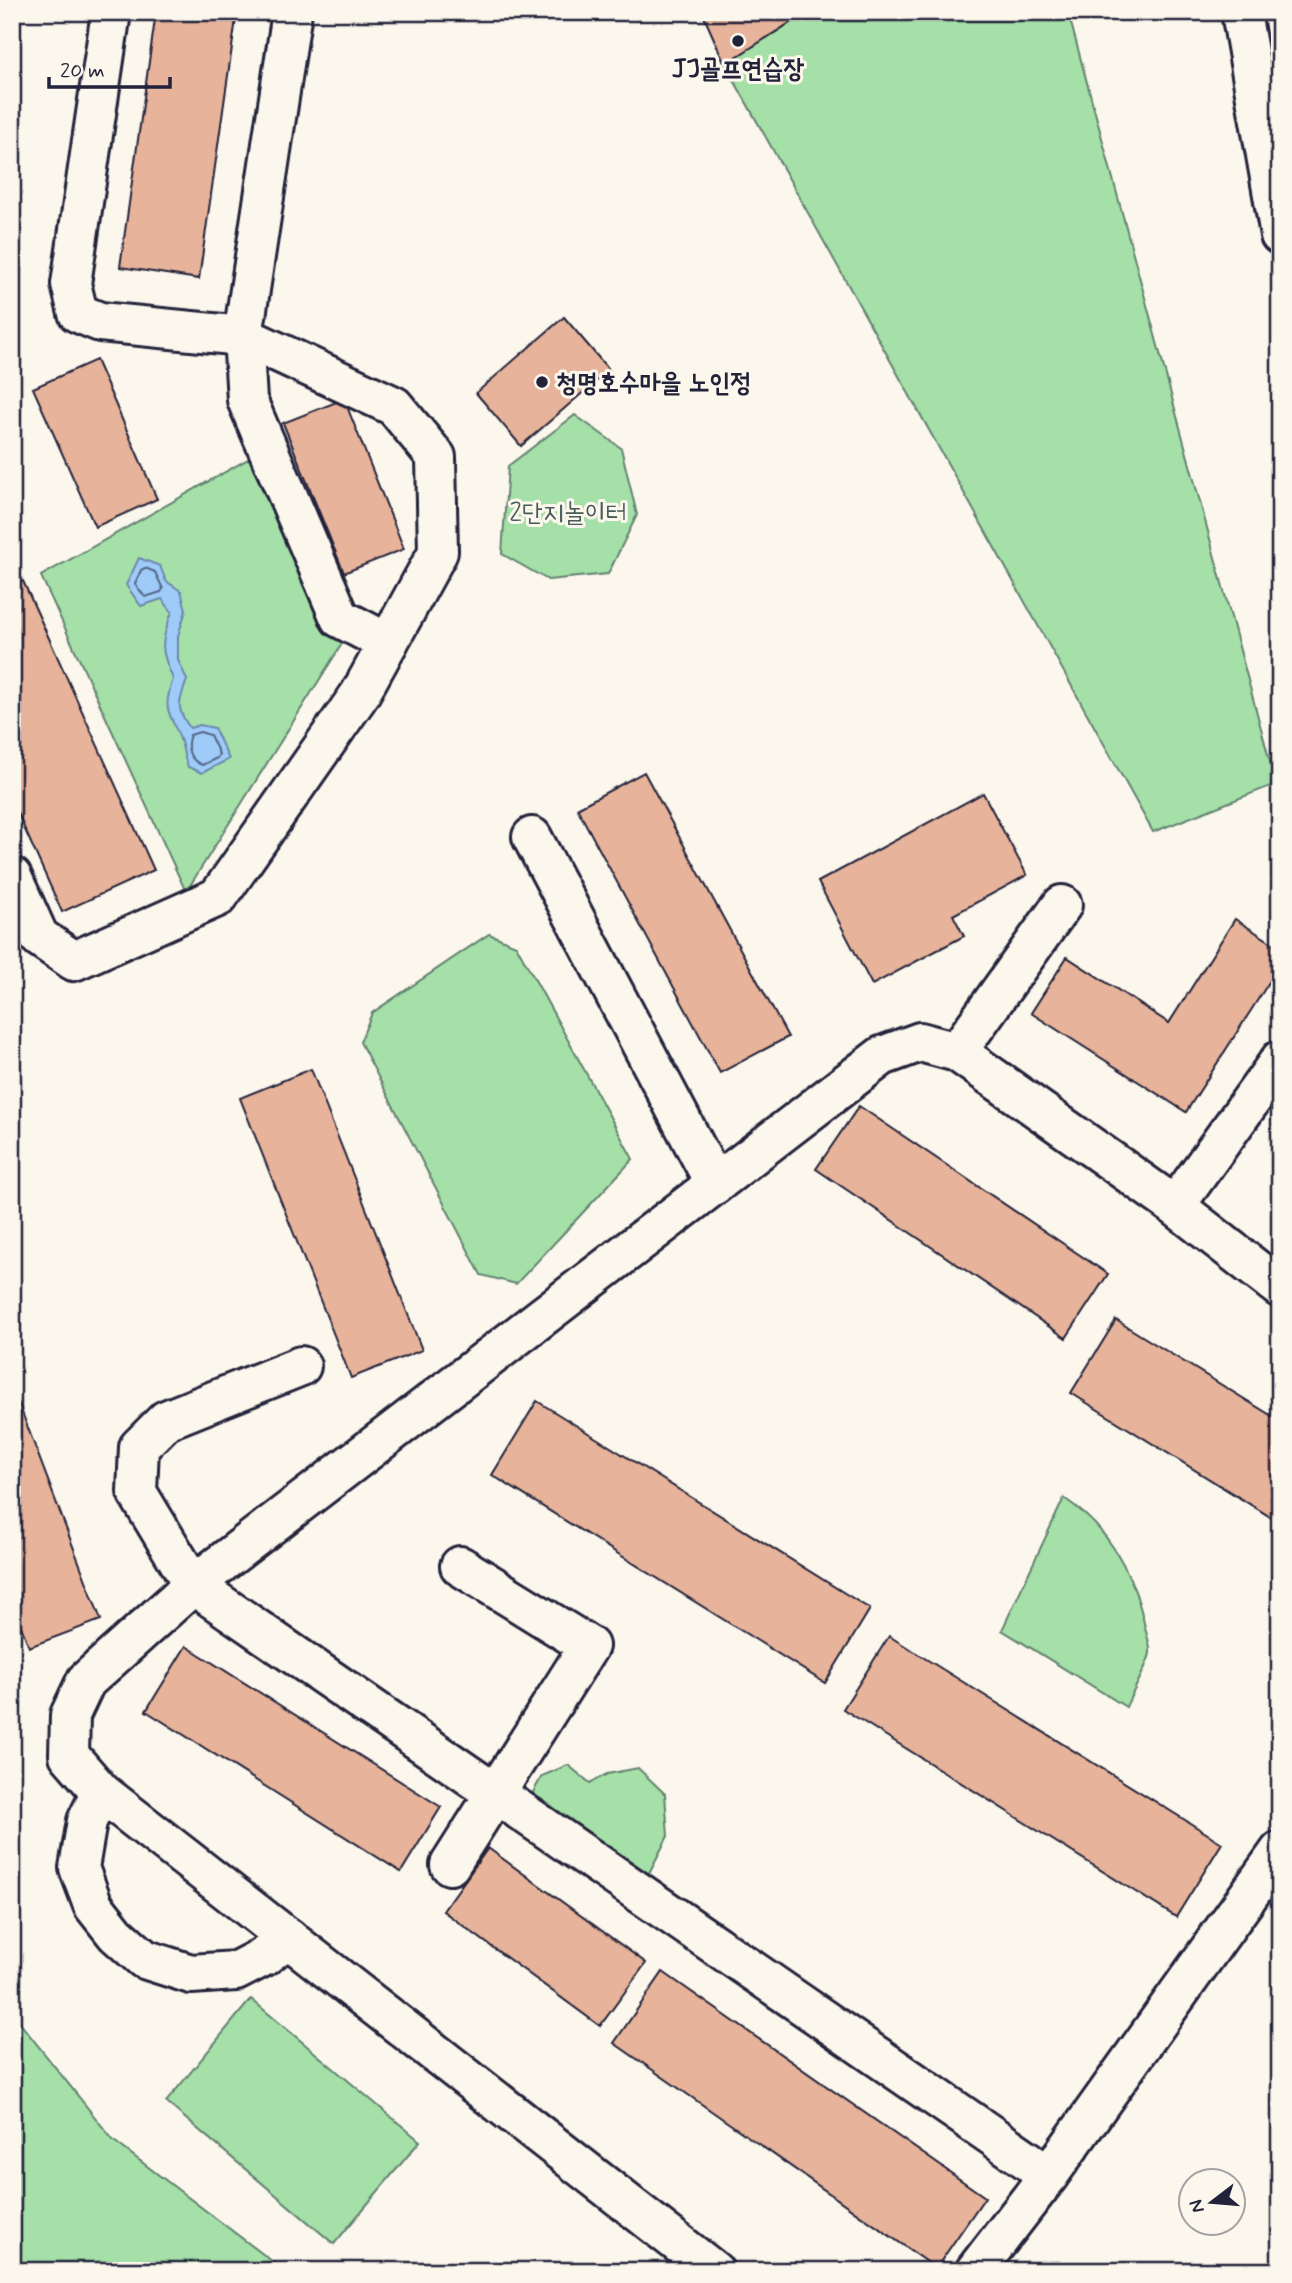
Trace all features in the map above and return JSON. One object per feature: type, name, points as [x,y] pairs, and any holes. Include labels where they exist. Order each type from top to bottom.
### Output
[{"type":"lane","points":[[12,877],[39,937],[74,961],[218,897],[360,694],[438,552],[436,457],[394,406],[243,336],[100,322],[78,313],[71,284],[111,12]]},
{"type":"lane","points":[[292,12],[243,336],[247,400],[340,618],[388,643]]},
{"type":"lane","points":[[1241,12],[1280,235]]},
{"type":"lane","points":[[532,836],[715,1184]]},
{"type":"lane","points":[[957,1052],[1062,905]]},
{"type":"lane","points":[[714,2271],[101,1792],[69,1755],[70,1716],[86,1681],[193,1585],[882,1056],[920,1042],[957,1052],[1175,1206],[1280,1288]]},
{"type":"lane","points":[[1175,1206],[1280,1060]]},
{"type":"lane","points":[[301,1366],[166,1420],[139,1447],[137,1492],[193,1585],[1049,2175]]},
{"type":"lane","points":[[450,1864],[589,1646],[460,1566]]},
{"type":"lane","points":[[101,1792],[87,1821],[79,1868],[93,1905],[116,1934],[144,1958],[191,1974],[236,1971],[263,1957],[288,1938]]},
{"type":"lane","points":[[975,2271],[1049,2175],[1280,1851]]},
{"type":"green space","name":"JJ골프연습장","points":[[811,12],[1068,12],[1276,784],[1153,832],[725,64]]},
{"type":"green space","name":"2단지놀이터","points":[[575,415],[621,448],[637,515],[608,574],[548,580],[502,554],[508,466]]},
{"type":"green space","points":[[250,458],[322,623],[345,639],[186,892],[41,576]]},
{"type":"green space","points":[[489,934],[516,945],[633,1159],[516,1284],[481,1275],[360,1042],[372,1013]]},
{"type":"green space","points":[[1064,1498],[1094,1523],[1107,1538],[1126,1571],[1140,1607],[1150,1653],[1126,1707],[1002,1630]]},
{"type":"green space","points":[[568,1765],[590,1783],[607,1774],[638,1768],[665,1794],[668,1836],[648,1875],[531,1796],[542,1776]]},
{"type":"green space","points":[[251,1999],[420,2141],[334,2244],[166,2102]]},
{"type":"green space","points":[[12,2013],[114,2141],[285,2271],[12,2271]]},
{"type":"water","points":[[139,558],[160,566],[166,581],[181,591],[186,610],[178,636],[178,660],[187,680],[180,700],[180,710],[190,728],[200,725],[214,728],[229,759],[202,773],[188,767],[168,710],[173,679],[163,646],[172,612],[162,599],[141,606],[126,585]]},
{"type":"building","points":[[156,12],[237,12],[199,279],[120,267]]},
{"type":"building","name":"JJ골프연습장","points":[[702,12],[811,12],[725,64]]},
{"type":"building","name":"청명호수마을 노인정","points":[[564,317],[609,370],[521,446],[476,393]]},
{"type":"building","points":[[96,360],[157,499],[95,527],[33,388]]},
{"type":"building","points":[[344,399],[404,549],[344,573],[283,423]]},
{"type":"building","points":[[23,581],[154,870],[62,912],[12,801],[12,586]]},
{"type":"building","points":[[644,772],[788,1037],[720,1073],[577,808]]},
{"type":"building","points":[[983,793],[1027,875],[953,915],[964,936],[872,985],[818,882]]},
{"type":"building","points":[[1235,919],[1280,948],[1280,965],[1186,1112],[1031,1013],[1067,957],[1169,1023]]},
{"type":"building","points":[[311,1069],[422,1350],[351,1378],[240,1098]]},
{"type":"building","points":[[859,1106],[1108,1274],[1066,1338],[816,1169]]},
{"type":"building","points":[[1116,1320],[1280,1421],[1280,1523],[1071,1393]]},
{"type":"building","points":[[12,1386],[101,1620],[29,1647],[12,1602]]},
{"type":"building","points":[[537,1401],[870,1609],[825,1683],[492,1475]]},
{"type":"building","points":[[889,1636],[1222,1843],[1176,1917],[843,1709]]},
{"type":"building","points":[[186,1646],[441,1807],[401,1872],[146,1711]]},
{"type":"building","points":[[488,1848],[646,1963],[600,2026],[443,1911]]},
{"type":"building","points":[[663,1972],[985,2197],[936,2268],[614,2043]]},
{"type":"place","name":"JJ골프연습장","points":[[738,41]]},
{"type":"place","name":"청명호수마을 노인정","points":[[542,382]]}]
